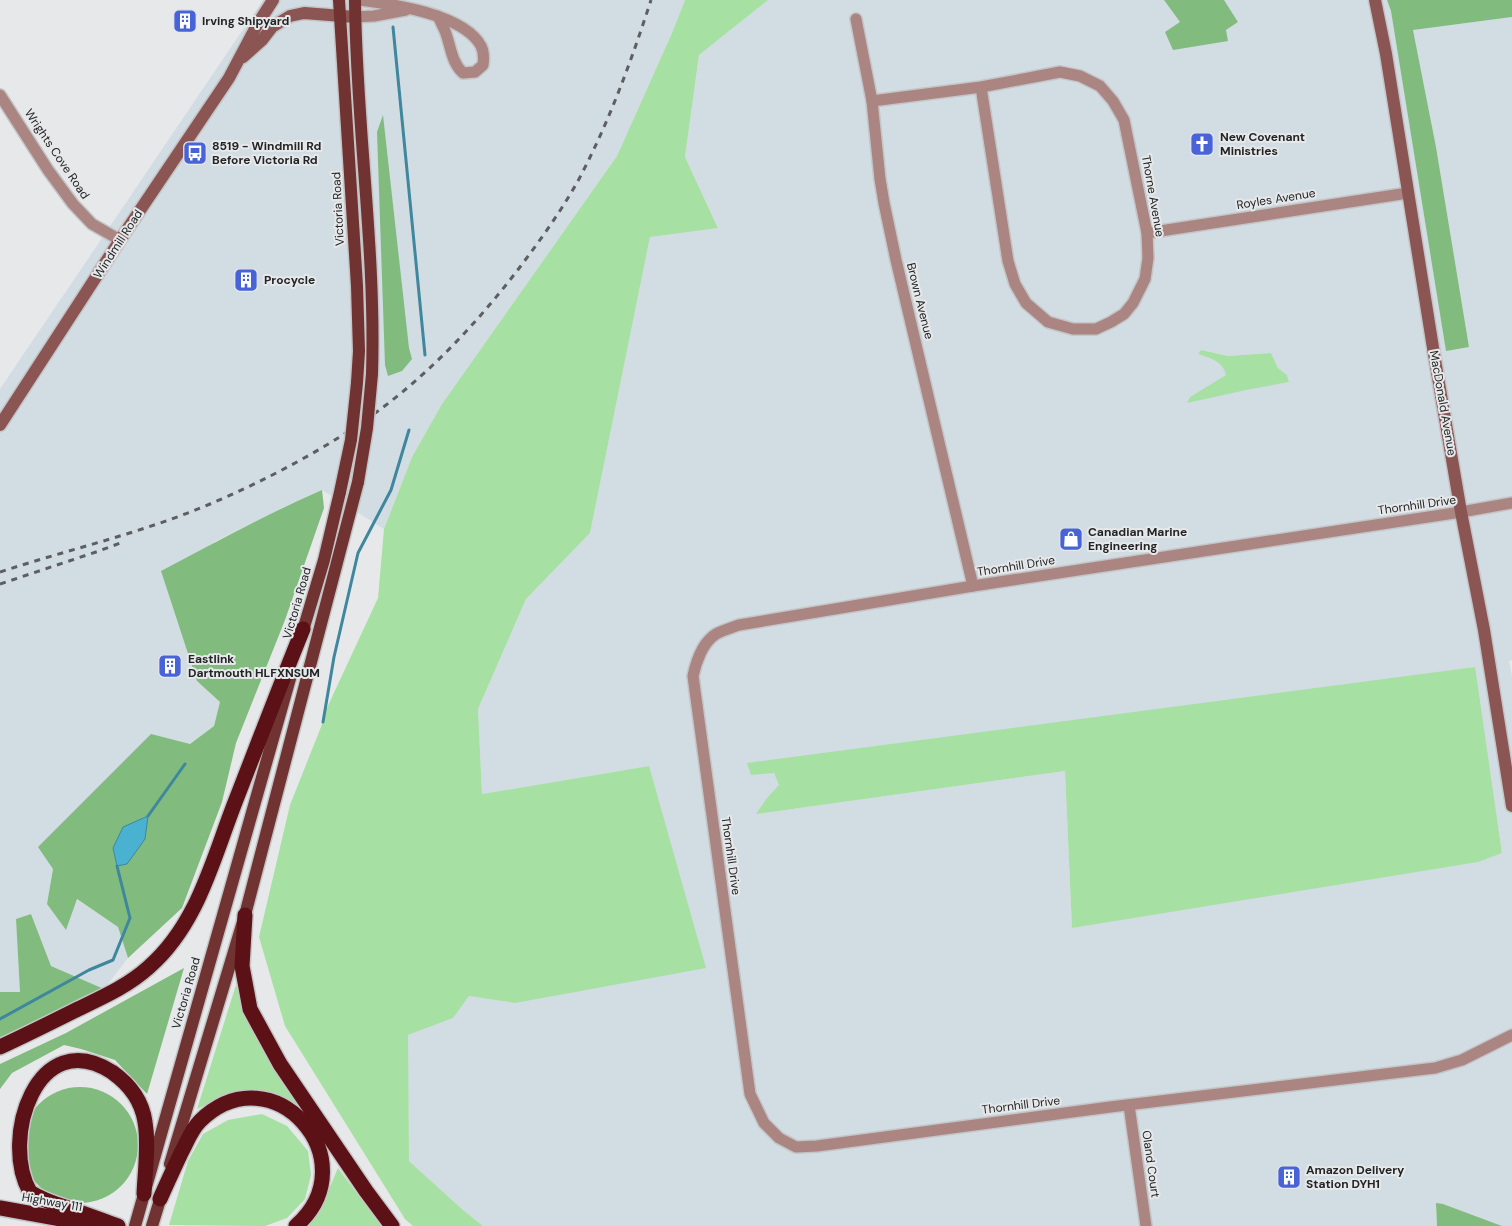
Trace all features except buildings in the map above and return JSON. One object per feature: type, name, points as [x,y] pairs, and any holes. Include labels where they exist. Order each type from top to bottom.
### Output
[{"type":"highway","points":[[0,1047],[110,994],[132,981],[150,967],[168,948],[184,926],[200,898],[303,629]]},
{"type":"highway","points":[[245,915],[242,966],[250,1009],[280,1064],[392,1226]]},
{"type":"highway","points":[[15,1094],[31,1077],[40,1071],[65,1061],[92,1064],[105,1068],[116,1075],[135,1094],[145,1121],[144,1194]]},
{"type":"highway","points":[[160,1198],[192,1131],[200,1121],[213,1110],[239,1098],[262,1098],[286,1107],[296,1114],[312,1133],[322,1160],[323,1174],[317,1200],[310,1212],[296,1226]]},
{"type":"highway","points":[[7,1162],[20,1182],[30,1192],[43,1199],[118,1226]]},
{"type":"highway","name":"Highway 111","points":[[0,1208],[98,1226]]},
{"type":"main road","name":"Victoria Road","points":[[135,1226],[324,560],[351,440],[357,383],[357,286],[339,0]]},
{"type":"main road","points":[[152,1226],[245,915],[358,482],[367,428],[373,348],[355,0]]},
{"type":"street","name":"Windmill Road","points":[[0,424],[229,78],[257,25],[274,0]]},
{"type":"street","points":[[360,0],[410,9],[438,16],[455,23],[468,32],[480,45],[484,55],[483,65],[474,72],[463,73],[457,68],[446,32],[438,16]]},
{"type":"street","name":"MacDonald Avenue","points":[[1375,0],[1386,54],[1461,512],[1484,630],[1512,806]]},
{"type":"street","points":[[355,17],[374,16],[410,9]]},
{"type":"street","name":"Windmill Road","points":[[236,64],[262,40],[272,27],[290,16],[304,12],[355,17]]},
{"type":"street","name":"Brown Avenue","points":[[856,19],[872,101],[880,179],[890,232],[973,586]]},
{"type":"street","name":"Thorne Avenue","points":[[872,101],[981,86],[1060,72],[1080,76],[1100,86],[1124,120],[1147,233],[1148,258],[1145,279],[1133,303],[1124,314],[1111,322],[1096,329],[1073,329],[1048,322],[1026,304],[1015,284],[1008,261],[981,86]]},
{"type":"street","name":"Wrights Cove Road","points":[[0,95],[48,170],[73,204],[92,224],[120,240]]},
{"type":"street","name":"Royles Avenue","points":[[1147,233],[1408,193]]},
{"type":"street","name":"Thornhill Drive","points":[[1512,503],[973,586],[739,625],[715,635],[696,661],[693,676],[750,1094],[764,1123],[779,1138],[796,1147],[817,1146],[1129,1105],[1435,1068],[1462,1060],[1512,1035]]},
{"type":"street","name":"Oland Court","points":[[1129,1105],[1146,1226]]},
{"type":"shaded area","points":[[263,0],[685,0],[617,156],[442,404],[412,457],[384,529],[322,490],[214,542],[197,681],[220,702],[214,726],[190,744],[53,869],[47,904],[66,930],[76,899],[118,927],[128,958],[104,989],[51,966],[31,914],[16,919],[20,992],[0,992],[0,389]]},
{"type":"shaded area","points":[[768,0],[1164,0],[1180,22],[1226,30],[1238,22],[1224,0],[1387,0],[1391,10],[1446,350],[1469,347],[1436,147],[1413,30],[1512,17],[1512,660],[1509,661],[1512,676],[1512,1226],[1502,1226],[1443,1204],[1436,1204],[1437,1226],[483,1226],[409,1161],[407,1035],[453,1018],[469,996],[515,1003],[649,766],[482,794],[478,709],[526,599],[590,533],[650,237],[718,227],[685,157],[699,55]],"holes":[[[1201,350],[1228,356],[1271,353],[1278,368],[1287,375],[1289,382],[1190,397],[1227,375],[1225,369],[1216,360],[1198,354]],[[1474,667],[1502,853],[1072,928],[1065,771],[757,814],[767,798],[780,786],[774,773]]]},
{"type":"green space","points":[[685,0],[768,0],[699,55],[685,157],[718,228],[650,237],[590,533],[526,599],[478,709],[482,794],[649,766],[706,968],[515,1003],[469,996],[453,1018],[408,1035],[409,1161],[483,1226],[413,1226],[405,1219],[285,1026],[259,937],[290,805],[326,710],[378,598],[384,529],[412,457],[442,404],[617,156]]},
{"type":"green space","points":[[1164,0],[1224,0],[1238,22],[1226,30],[1228,41],[1173,50],[1165,32],[1180,22]]},
{"type":"green space","points":[[1387,0],[1512,0],[1512,17],[1413,30],[1436,147],[1469,347],[1446,351],[1391,11]]},
{"type":"green space","points":[[383,115],[409,348],[412,359],[402,371],[388,376],[385,365],[377,132]]},
{"type":"green space","points":[[1201,350],[1228,356],[1271,353],[1278,368],[1287,375],[1289,382],[1187,403],[1190,397],[1226,375],[1219,363],[1198,354]]},
{"type":"green space","points":[[322,490],[324,508],[285,620],[236,743],[222,802],[182,908],[128,958],[118,927],[77,899],[66,930],[47,904],[53,869],[38,847],[151,734],[190,744],[214,726],[220,702],[197,681],[161,571],[261,519]]},
{"type":"green space","points":[[1475,667],[1502,853],[1478,862],[1072,928],[1065,771],[756,814],[779,785],[774,773],[751,775],[747,763]]},
{"type":"green space","points":[[31,914],[51,966],[104,989],[0,1039],[0,992],[20,992],[16,919]]},
{"type":"green space","points":[[184,968],[147,1094],[115,1060],[64,1045],[12,1073],[0,1089],[0,1064],[66,1033]]},
{"type":"green space","points":[[236,985],[265,1048],[301,1107],[267,1091],[230,1094],[197,1109]]},
{"type":"green space","points":[[80,1087],[102,1092],[121,1104],[133,1123],[138,1145],[133,1167],[121,1186],[102,1198],[80,1203],[58,1198],[39,1186],[27,1167],[22,1145],[27,1123],[39,1104],[58,1092]]},
{"type":"green space","points":[[262,1114],[287,1126],[308,1151],[311,1175],[305,1199],[287,1218],[265,1226],[169,1225],[188,1161],[203,1134],[228,1120]]},
{"type":"green space","points":[[338,1168],[381,1226],[305,1226],[318,1215]]},
{"type":"green space","points":[[1436,1203],[1443,1204],[1502,1226],[1437,1226]]},
{"type":"water","points":[[148,816],[145,839],[127,864],[117,866],[113,848],[123,827]]},
{"type":"waterway","points":[[393,27],[425,355]]},
{"type":"waterway","points":[[323,722],[334,657],[358,553],[391,490],[409,430]]},
{"type":"waterway","points":[[148,816],[185,764]]},
{"type":"waterway","points":[[0,1019],[89,970],[113,960],[130,918],[117,866]]},
{"type":"railway","points":[[0,572],[158,524],[210,504],[301,460],[366,419],[405,390],[441,358],[490,305],[566,202],[610,114],[651,0]]},
{"type":"railway","points":[[0,584],[123,542]]},
{"type":"place","name":"Irving Shipyard","points":[[185,21]]},
{"type":"place","name":"New Covenant Ministries","points":[[1202,144]]},
{"type":"place","name":"8519 - Windmill Rd Before Victoria Rd","points":[[195,153]]},
{"type":"place","name":"Procycle","points":[[246,280]]},
{"type":"place","name":"Canadian Marine Engineering","points":[[1071,539]]},
{"type":"place","name":"Eastlink Dartmouth HLFXNSUM","points":[[170,666]]},
{"type":"place","name":"Amazon Delivery Station DYH1","points":[[1289,1177]]}]
